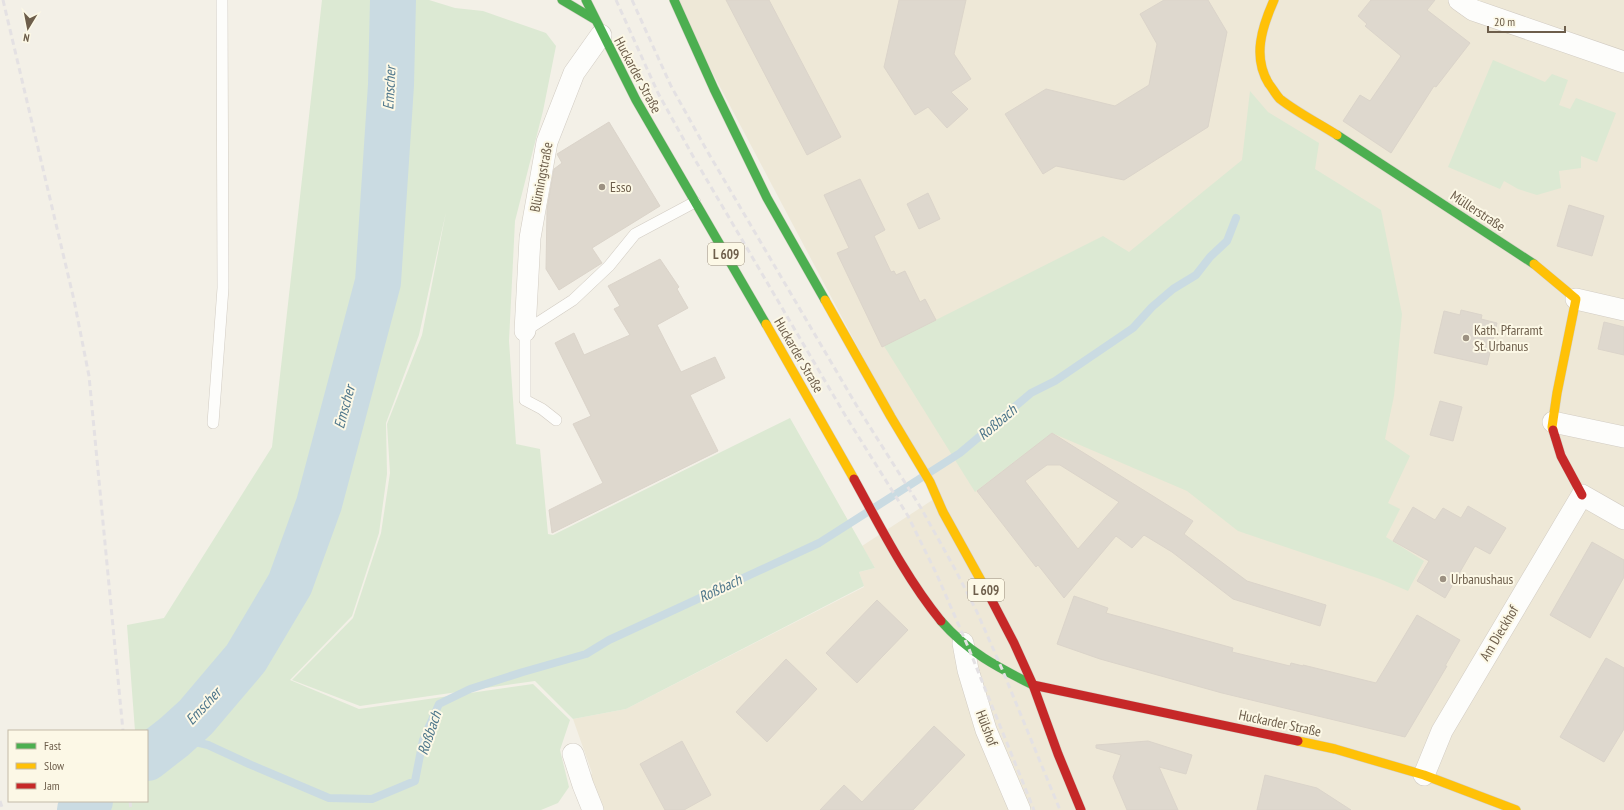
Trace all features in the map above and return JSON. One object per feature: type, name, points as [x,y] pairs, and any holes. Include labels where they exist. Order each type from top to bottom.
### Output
[{"type":"main road","points":[[562,0],[597,27]]},
{"type":"main road","name":"Huckarder Straße","points":[[586,0],[597,27],[652,131],[737,274],[883,532],[925,601],[949,630],[969,649],[1002,669],[1033,685],[1335,749],[1424,775],[1516,810]]},
{"type":"main road","name":"L 609","points":[[674,0],[714,89],[767,198],[836,322],[930,482],[943,512],[974,566],[1014,643],[1033,685],[1058,754],[1082,810]]},
{"type":"main road","name":"Müllerstraße","points":[[1274,0],[1267,14],[1263,32],[1260,48],[1260,64],[1268,83],[1279,98],[1541,268],[1576,299]]},
{"type":"main road","points":[[1576,299],[1557,393],[1552,427],[1561,456],[1582,495]]},
{"type":"street","points":[[1459,0],[1473,10],[1624,62]]},
{"type":"street","name":"Blümingstraße","points":[[525,331],[530,238],[547,142],[574,73],[597,27]]},
{"type":"street","points":[[1576,299],[1624,310]]},
{"type":"street","points":[[1553,422],[1624,437]]},
{"type":"street","points":[[1582,495],[1624,519]]},
{"type":"street","name":"Am Dieckhof","points":[[1424,775],[1442,731],[1582,495]]},
{"type":"street","name":"Hülshof","points":[[963,643],[968,670],[984,724],[1020,810]]},
{"type":"street","points":[[573,754],[589,809]]},
{"type":"lane","points":[[213,423],[223,288],[222,0]]},
{"type":"lane","points":[[556,420],[542,409],[525,400],[525,331],[573,300],[609,266],[635,234],[695,202]]},
{"type":"shaded area","points":[[674,0],[1624,0],[1624,810],[593,810],[583,785],[592,773],[573,719],[626,709],[864,587],[859,572],[875,568],[862,546],[937,497]]},
{"type":"green space","points":[[322,0],[429,0],[455,8],[483,11],[546,33],[556,46],[543,111],[515,221],[509,341],[516,444],[540,449],[548,534],[553,535],[790,418],[875,568],[859,572],[864,586],[626,709],[573,719],[535,681],[360,706],[292,680],[353,618],[381,533],[390,473],[387,424],[422,335],[446,212],[419,335],[386,423],[387,474],[379,533],[352,616],[290,680],[359,709],[533,684],[570,720],[560,750],[569,787],[558,803],[541,810],[103,810],[113,802],[148,802],[148,730],[135,730],[127,625],[164,618],[272,447]]},
{"type":"green space","points":[[1493,60],[1545,82],[1552,74],[1568,80],[1559,105],[1570,109],[1576,98],[1616,113],[1597,162],[1581,156],[1581,168],[1559,171],[1561,188],[1537,195],[1518,189],[1504,181],[1500,189],[1448,167]]},
{"type":"green space","points":[[1250,91],[1268,112],[1319,143],[1315,169],[1381,210],[1402,314],[1394,396],[1385,439],[1410,456],[1388,503],[1400,509],[1386,537],[1424,561],[1408,591],[1380,579],[1238,531],[1187,491],[1052,433],[975,492],[884,346],[1103,236],[1129,252],[1242,160]]},
{"type":"building","points":[[726,0],[769,0],[841,137],[807,155]]},
{"type":"building","points":[[899,0],[966,0],[954,54],[971,79],[951,92],[968,109],[947,128],[928,107],[915,115],[884,67]]},
{"type":"building","points":[[1164,0],[1208,0],[1227,32],[1208,127],[1124,180],[1056,166],[1043,174],[1005,114],[1046,89],[1115,106],[1149,85],[1157,44],[1140,14]]},
{"type":"building","points":[[1371,0],[1435,0],[1427,10],[1470,43],[1436,87],[1434,86],[1391,153],[1343,121],[1360,95],[1370,101],[1401,56],[1365,26],[1367,24],[1358,16]]},
{"type":"building","points":[[609,122],[660,206],[592,248],[602,263],[559,290],[546,269],[547,209],[554,169],[562,163],[557,154]]},
{"type":"building","points":[[860,179],[885,230],[874,236],[891,272],[894,271],[896,275],[905,271],[920,302],[925,299],[936,320],[882,347],[837,253],[849,248],[824,195]]},
{"type":"building","points":[[928,193],[940,219],[919,229],[907,204]]},
{"type":"building","points":[[1569,205],[1604,216],[1592,256],[1557,246]]},
{"type":"building","points":[[660,259],[679,287],[677,289],[688,308],[657,325],[681,372],[715,357],[725,378],[690,395],[718,451],[552,533],[549,510],[603,483],[573,424],[591,416],[555,343],[574,333],[584,355],[630,335],[614,309],[620,306],[608,286]]},
{"type":"building","name":"Kath. Pfarramt St. Urbanus","points":[[1461,310],[1482,315],[1481,319],[1497,323],[1487,365],[1434,353],[1444,311],[1460,315]]},
{"type":"building","points":[[1604,322],[1624,327],[1624,355],[1598,349]]},
{"type":"building","points":[[1440,401],[1462,407],[1453,441],[1430,435]]},
{"type":"building","points":[[1052,433],[1193,521],[1184,534],[1247,581],[1326,605],[1320,626],[1233,599],[1172,552],[1144,535],[1132,548],[1116,536],[1064,598],[1038,565],[1036,567],[977,491]],"holes":[[[1047,465],[1060,465],[1119,502],[1078,549],[1025,481]]]},
{"type":"building","points":[[1468,506],[1506,528],[1490,554],[1475,546],[1445,598],[1417,581],[1429,561],[1393,541],[1413,507],[1435,520],[1443,508],[1461,518]]},
{"type":"building","points":[[1592,542],[1624,560],[1624,577],[1590,638],[1550,615]]},
{"type":"building","points":[[1074,596],[1108,608],[1106,613],[1233,648],[1232,652],[1290,666],[1291,663],[1303,665],[1376,683],[1417,615],[1460,640],[1445,666],[1447,666],[1405,737],[1222,693],[1100,659],[1057,644]]},
{"type":"building","points":[[877,600],[908,630],[857,683],[826,653]]},
{"type":"building","points":[[1606,658],[1624,668],[1624,729],[1604,762],[1560,737]]},
{"type":"building","points":[[786,659],[817,689],[767,742],[736,712]]},
{"type":"building","points":[[934,726],[965,755],[913,810],[820,810],[844,785],[862,802]]},
{"type":"building","points":[[682,741],[711,795],[684,810],[665,810],[640,764]]},
{"type":"building","points":[[1148,741],[1192,755],[1186,774],[1159,767],[1178,810],[1127,810],[1113,777],[1121,755],[1096,748],[1096,745]]},
{"type":"building","points":[[1265,775],[1317,788],[1351,810],[1257,810]]},
{"type":"waterway","name":"Emscher","points":[[148,757],[196,717],[246,658],[290,584],[319,504],[378,282],[391,85],[393,0]]},
{"type":"waterway","name":"Roßbach","points":[[174,737],[208,745],[329,798],[372,799],[415,781],[423,740],[439,704],[470,689],[586,654],[609,640],[819,543],[960,453],[1031,393],[1055,381],[1133,328],[1152,307],[1173,289],[1196,275],[1210,257],[1227,241],[1236,218]]},
{"type":"waterway","name":"Emscher","points":[[80,810],[89,802]]},
{"type":"railway","points":[[3,0],[74,300],[89,376],[123,730]]},
{"type":"railway","points":[[616,0],[658,93],[694,158],[845,415],[908,516],[937,575],[969,649],[1034,810]]},
{"type":"railway","points":[[632,0],[671,86],[706,149],[858,408],[921,508],[956,571],[977,612],[1002,669],[1060,810]]},
{"type":"railway","points":[[0,801],[3,810]]},
{"type":"railway","points":[[130,802],[131,810]]},
{"type":"traffic: fast","points":[[562,0],[594,19]]},
{"type":"traffic: fast","points":[[586,0],[636,100],[766,324]]},
{"type":"traffic: fast","points":[[674,0],[714,89],[767,198],[825,300]]},
{"type":"traffic: fast","points":[[1337,135],[1534,264]]},
{"type":"traffic: fast","points":[[941,621],[951,632],[972,650],[1007,672],[1033,685]]},
{"type":"traffic: slow","points":[[1274,0],[1266,21],[1261,42],[1260,53],[1264,74],[1280,99],[1337,135]]},
{"type":"traffic: slow","points":[[1534,264],[1576,299],[1557,393],[1552,427],[1553,430]]},
{"type":"traffic: slow","points":[[825,300],[891,417],[930,482],[943,512],[989,595]]},
{"type":"traffic: slow","points":[[766,324],[854,479]]},
{"type":"traffic: slow","points":[[1298,741],[1335,749],[1424,775],[1516,810]]},
{"type":"traffic: jam","points":[[1553,430],[1561,456],[1582,495]]},
{"type":"traffic: jam","points":[[854,479],[916,588],[941,621]]},
{"type":"traffic: jam","points":[[989,595],[1014,643],[1033,685],[1058,754],[1081,810]]},
{"type":"traffic: jam","points":[[1033,685],[1298,741]]},
{"type":"place","name":"Esso","points":[[602,187]]},
{"type":"place","name":"Kath. Pfarramt St. Urbanus","points":[[1466,338]]},
{"type":"place","name":"Urbanushaus","points":[[1443,579]]}]
